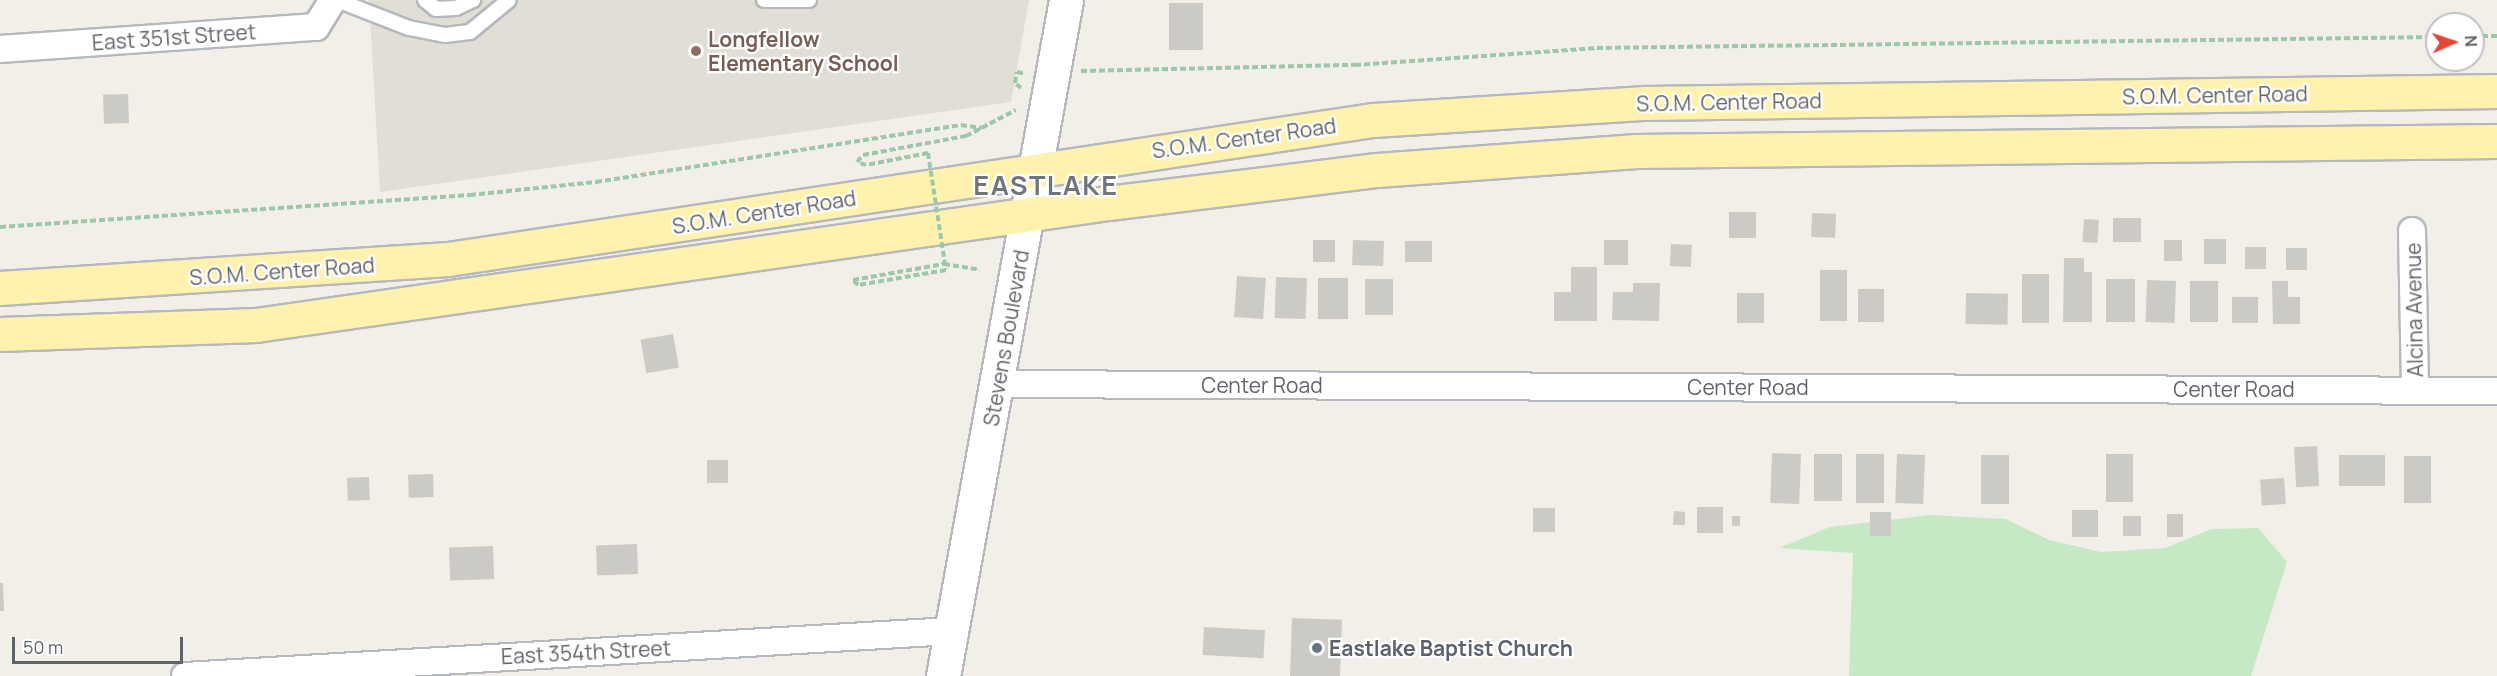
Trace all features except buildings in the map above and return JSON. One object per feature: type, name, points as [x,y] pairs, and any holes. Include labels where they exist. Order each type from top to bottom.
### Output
[{"type":"main road","name":"S.O.M. Center Road","points":[[0,288],[448,259],[1373,120],[1645,103],[2497,91]]},
{"type":"main road","name":"S.O.M. Center Road","points":[[0,334],[256,325],[1026,216],[1377,170],[1636,151],[2497,141]]},
{"type":"street","name":"East 351st Street","points":[[0,49],[316,27],[335,0]]},
{"type":"street","name":"Stevens Boulevard","points":[[943,676],[999,384],[1032,170],[1066,0]]},
{"type":"street","name":"Alcina Avenue","points":[[2412,231],[2415,390]]},
{"type":"street","name":"Center Road","points":[[999,384],[2497,390]]},
{"type":"street","name":"East 354th Street","points":[[185,676],[952,631]]},
{"type":"lane","points":[[335,0],[409,28],[445,35],[470,32],[509,0]]},
{"type":"lane","points":[[424,0],[436,9],[456,8],[473,0]]},
{"type":"lane","points":[[764,0],[809,0]]},
{"type":"path","points":[[1071,71],[1355,65],[1597,48],[2425,37]]},
{"type":"path","points":[[1017,72],[1019,95]]},
{"type":"path","points":[[980,270],[944,264],[852,280],[858,285],[946,270],[928,153],[866,165],[857,162],[863,155],[983,129],[1015,114],[1017,104]]},
{"type":"path","points":[[0,227],[470,195],[596,182],[961,125],[983,129]]},
{"type":"shaded area","name":"Longfellow Elementary School","points":[[369,0],[1029,0],[1011,102],[380,192]]},
{"type":"green space","points":[[1930,515],[2006,519],[2049,540],[2101,552],[2165,548],[2212,529],[2258,528],[2287,562],[2251,676],[1849,676],[1853,553],[1779,548],[1830,527]]},
{"type":"place","name":"Longfellow Elementary School","points":[[696,51]]},
{"type":"place","name":"Eastlake Baptist Church","points":[[1317,648]]},
{"type":"district","name":"EASTLAKE","points":[[1046,185]]}]
